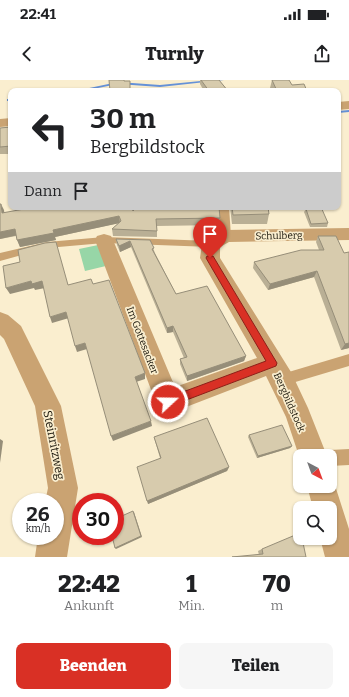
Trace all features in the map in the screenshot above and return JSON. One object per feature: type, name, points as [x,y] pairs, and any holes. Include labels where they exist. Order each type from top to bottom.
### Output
[{"type":"street","name":"Schulberg","points":[[219,240],[349,234]]},
{"type":"street","name":"Im Gottesacker","points":[[104,240],[168,402],[277,371]]},
{"type":"street","name":"Bergbildstock","points":[[219,240],[210,258],[277,371],[299,417],[310,449]]},
{"type":"street","name":"Steinritzweg","points":[[0,321],[13,333],[48,406],[63,488],[62,493]]},
{"type":"street","points":[[337,542],[341,557]]},
{"type":"street","points":[[51,557],[53,545]]},
{"type":"lane","points":[[0,257],[47,245],[104,240],[219,240],[224,210]]},
{"type":"lane","points":[[277,371],[349,360]]},
{"type":"lane","points":[[337,458],[349,457]]},
{"type":"green space","points":[[103,244],[110,265],[85,271],[79,249]]},
{"type":"building","points":[[109,80],[130,81],[130,88],[110,88]]},
{"type":"building","points":[[201,80],[219,80],[226,88],[207,88]]},
{"type":"building","points":[[272,80],[289,80],[292,85],[304,84],[306,88],[276,88]]},
{"type":"building","points":[[8,127],[8,146],[0,147],[0,128]]},
{"type":"building","points":[[0,204],[2,213],[18,210],[219,210],[220,218],[156,219],[157,231],[112,229],[121,221],[119,216],[53,230],[54,233],[17,240],[15,229],[0,232]]},
{"type":"building","points":[[232,210],[268,210],[269,214],[233,215]]},
{"type":"building","points":[[306,210],[322,210],[328,223],[311,224]]},
{"type":"building","points":[[318,236],[336,236],[344,253],[349,252],[349,343],[345,344],[317,271],[270,284],[254,262],[301,250],[324,250]]},
{"type":"building","points":[[116,239],[150,240],[154,248],[152,249],[176,294],[207,286],[246,356],[187,376],[180,359],[187,357],[173,326],[167,328],[130,241],[119,246]]},
{"type":"building","points":[[56,242],[68,285],[91,279],[93,284],[109,280],[145,373],[135,377],[151,421],[111,436],[85,343],[75,346],[66,312],[50,317],[42,281],[32,284],[31,281],[6,288],[3,266],[20,262],[18,250],[45,243]]},
{"type":"building","points":[[207,418],[229,467],[147,501],[137,467],[161,458],[154,437]]},
{"type":"building","points":[[282,425],[292,446],[258,456],[249,435]]},
{"type":"building","points":[[133,511],[141,536],[124,544],[124,515]]},
{"type":"building","points":[[293,536],[293,545],[303,545],[306,557],[232,557],[263,554],[262,549]]},
{"type":"building","points":[[114,545],[122,545],[115,548]]},
{"type":"waterway","points":[[92,88],[118,83],[160,86],[222,80]]},
{"type":"waterway","points":[[341,112],[349,111]]},
{"type":"route","points":[[168,402],[272,363],[210,258]]}]
